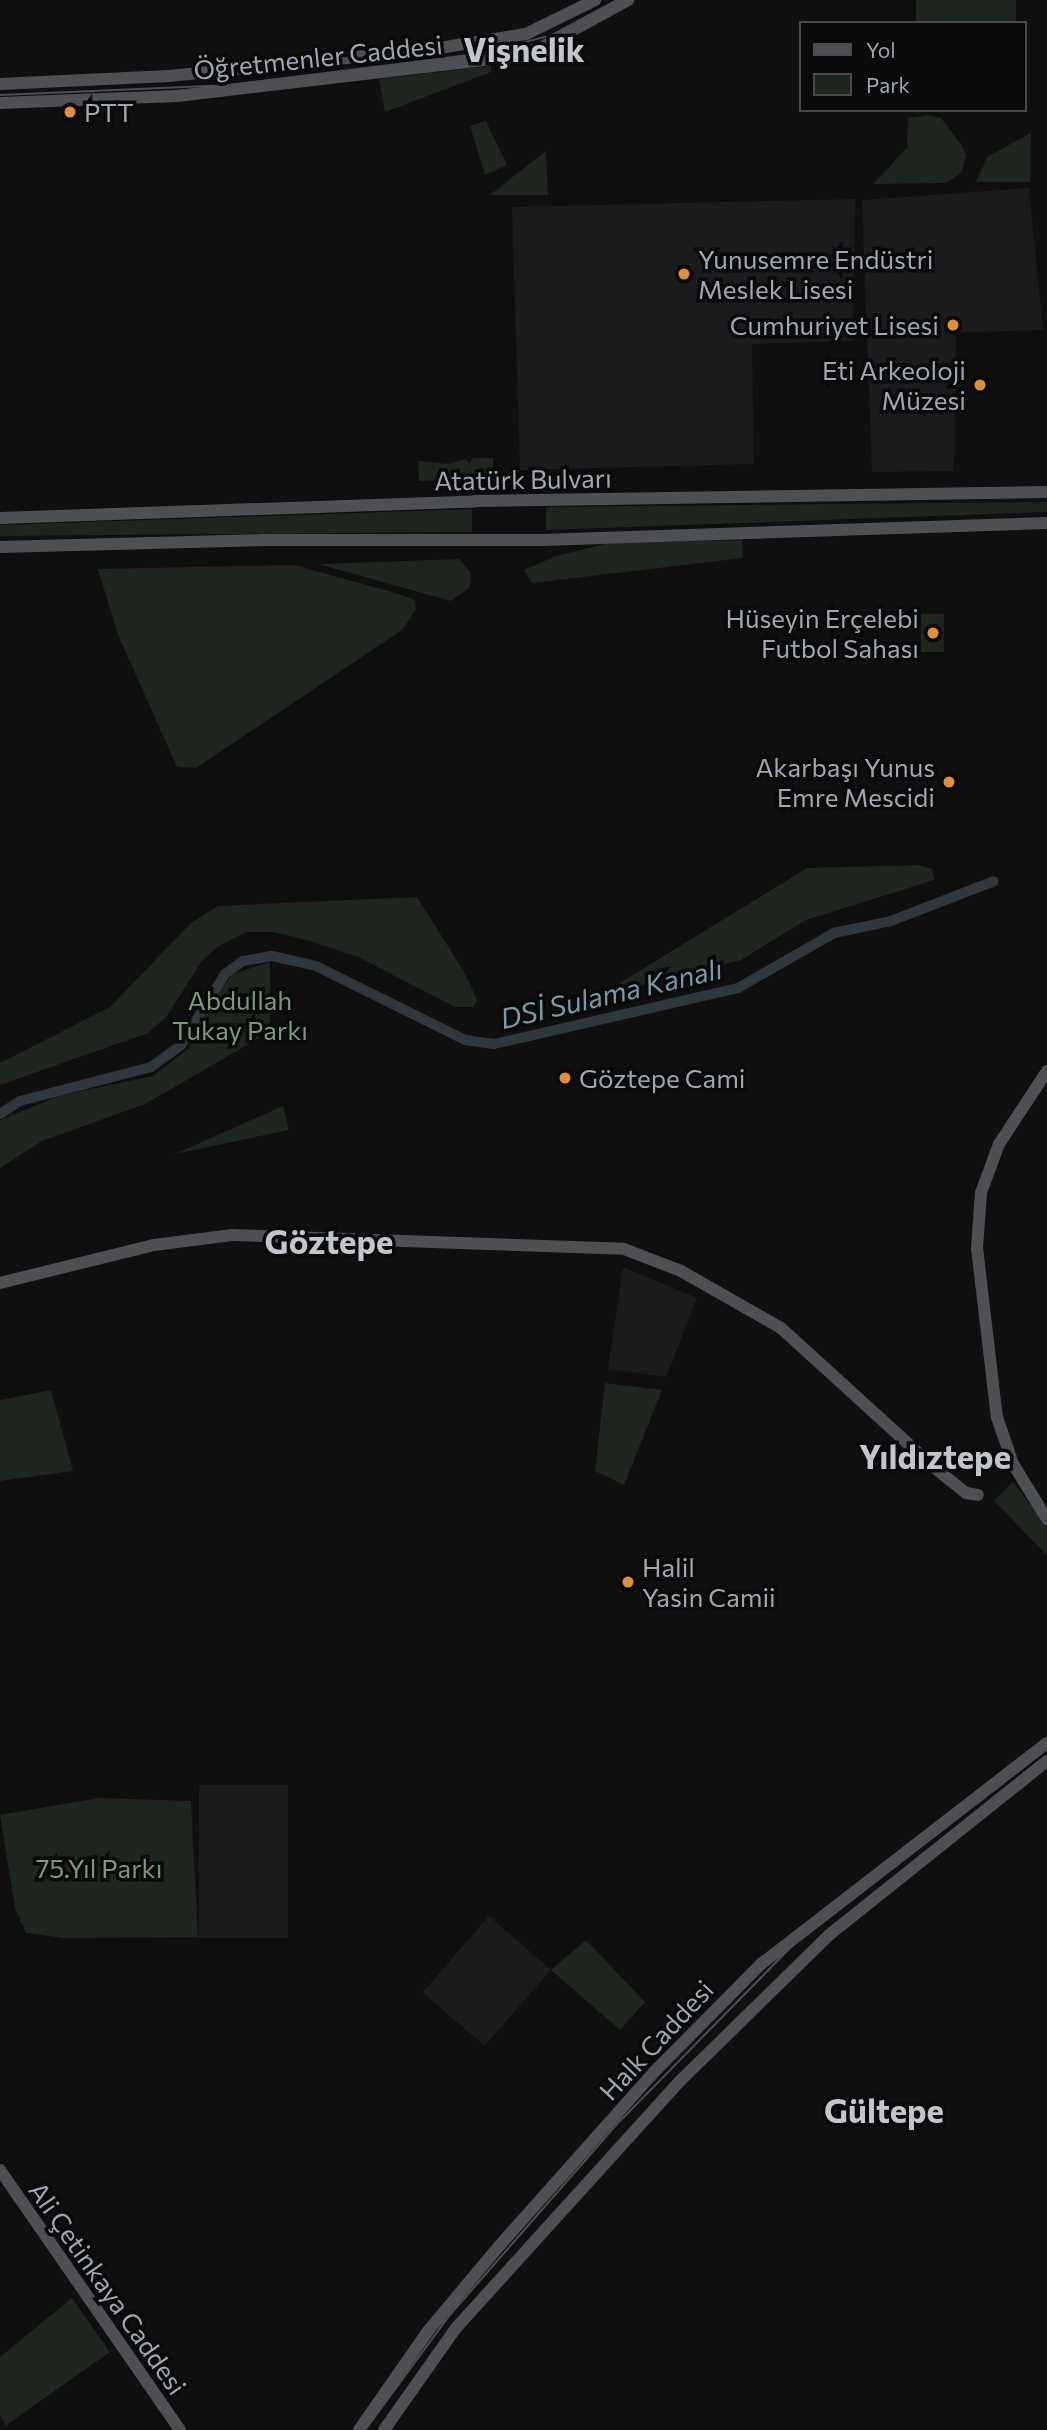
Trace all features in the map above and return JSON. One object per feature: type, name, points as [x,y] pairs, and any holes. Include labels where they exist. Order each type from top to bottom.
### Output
[{"type":"main road","name":"Öğretmenler Caddesi","points":[[0,84],[182,75],[427,50],[526,34],[595,0]]},
{"type":"main road","name":"Öğretmenler Caddesi","points":[[0,103],[177,96],[515,56],[544,46],[628,0]]},
{"type":"main road","name":"Atatürk Bulvarı","points":[[0,518],[519,499],[1047,492]]},
{"type":"main road","points":[[0,547],[262,540],[542,540],[1047,523]]},
{"type":"main road","points":[[1047,1071],[999,1144],[981,1193],[977,1248],[997,1417],[1013,1464],[1047,1519]]},
{"type":"main road","points":[[0,1283],[153,1245],[232,1235],[624,1249],[681,1271],[780,1328],[935,1468],[966,1493],[978,1495]]},
{"type":"main road","name":"Halk Caddesi","points":[[359,2430],[428,2331],[508,2235],[655,2071],[761,1964],[1047,1743]]},
{"type":"main road","name":"Halk Caddesi","points":[[384,2430],[456,2328],[681,2080],[829,1934],[1047,1761]]},
{"type":"main road","name":"Ali Çetinkaya Caddesi","points":[[0,2170],[180,2430]]},
{"type":"shaded area","name":"Cumhuriyet Lisesi","points":[[1029,188],[1043,330],[956,333],[954,471],[872,472],[862,200]]},
{"type":"shaded area","name":"Yunusemre Endüstri Meslek Lisesi","points":[[855,199],[853,341],[752,344],[754,464],[520,470],[512,207]]},
{"type":"shaded area","points":[[623,1267],[697,1298],[666,1377],[608,1369]]},
{"type":"shaded area","points":[[199,1785],[288,1785],[288,1938],[199,1938]]},
{"type":"shaded area","points":[[489,1916],[551,1970],[485,2046],[423,1992]]},
{"type":"green space","points":[[916,0],[1016,0],[1016,21],[916,21]]},
{"type":"green space","points":[[491,66],[491,72],[385,112],[379,79]]},
{"type":"green space","points":[[929,115],[941,118],[962,146],[966,156],[961,173],[946,183],[873,184],[907,148],[908,118]]},
{"type":"green space","points":[[486,121],[507,165],[485,175],[470,126]]},
{"type":"green space","points":[[1031,133],[1030,182],[976,182],[987,157]]},
{"type":"green space","points":[[546,151],[548,195],[490,195],[524,168]]},
{"type":"green space","points":[[473,458],[493,458],[493,478],[419,481],[418,461],[449,464],[465,459],[469,464]]},
{"type":"green space","points":[[1047,502],[1047,512],[546,530],[546,507]]},
{"type":"green space","points":[[472,509],[472,532],[0,536],[0,525]]},
{"type":"green space","points":[[742,540],[743,558],[532,583],[524,570],[556,556],[609,543]]},
{"type":"green space","points":[[459,559],[471,573],[470,587],[451,601],[318,564]]},
{"type":"green space","points":[[294,565],[399,594],[415,600],[416,609],[402,630],[196,768],[177,767],[118,635],[98,569]]},
{"type":"green space","name":"Hüseyin Erçelebi Futbol Sahası","points":[[921,614],[944,614],[944,652],[921,652]]},
{"type":"green space","points":[[919,865],[932,869],[934,880],[806,920],[741,960],[597,997],[807,868]]},
{"type":"green space","points":[[417,897],[463,970],[477,999],[474,1007],[455,1007],[358,957],[310,941],[273,932],[247,932],[217,947],[201,962],[167,1016],[148,1033],[0,1085],[0,1063],[110,1007],[191,923],[218,906]]},
{"type":"green space","name":"Abdullah Tukay Parkı","points":[[270,962],[270,1032],[145,1104],[42,1141],[0,1168],[0,1120],[62,1095],[153,1076],[190,1047],[214,998],[233,974]]},
{"type":"green space","points":[[283,1106],[289,1130],[175,1154]]},
{"type":"green space","points":[[605,1383],[662,1390],[624,1485],[595,1471]]},
{"type":"green space","points":[[51,1390],[73,1471],[0,1481],[0,1400]]},
{"type":"green space","points":[[1013,1482],[1047,1526],[1047,1555],[994,1501]]},
{"type":"green space","name":"75.Yıl Parkı","points":[[99,1798],[191,1801],[198,1937],[64,1938],[26,1933],[15,1908],[0,1815]]},
{"type":"green space","points":[[586,1940],[645,2002],[620,2030],[551,1970]]},
{"type":"green space","points":[[72,2298],[110,2352],[5,2426],[0,2414],[0,2357]]},
{"type":"waterway","name":"DSİ Sulama Kanalı","points":[[0,1114],[20,1101],[151,1067],[181,1045],[225,974],[243,961],[272,956],[316,966],[465,1040],[494,1044],[738,988],[834,933],[891,921],[994,881]]},
{"type":"tram line","points":[[0,95],[231,85],[483,53],[552,35],[617,0]]},
{"type":"tram line","points":[[365,2430],[449,2316],[620,2121],[802,1936],[1047,1747]]},
{"type":"place","name":"PTT","points":[[70,112]]},
{"type":"place","name":"Yunusemre Endüstri Meslek Lisesi","points":[[684,274]]},
{"type":"place","name":"Cumhuriyet Lisesi","points":[[953,325]]},
{"type":"place","name":"Eti Arkeoloji Müzesi","points":[[980,385]]},
{"type":"place","name":"Hüseyin Erçelebi Futbol Sahası","points":[[933,633]]},
{"type":"place","name":"Akarbaşı Yunus Emre Mescidi","points":[[949,782]]},
{"type":"place","name":"Göztepe Cami","points":[[565,1078]]},
{"type":"place","name":"Halil Yasin Camii","points":[[628,1582]]},
{"type":"district","name":"Vişnelik","points":[[524,49]]},
{"type":"district","name":"Göztepe","points":[[329,1241]]},
{"type":"district","name":"Yıldıztepe","points":[[935,1456]]},
{"type":"district","name":"Gültepe","points":[[884,2110]]}]
